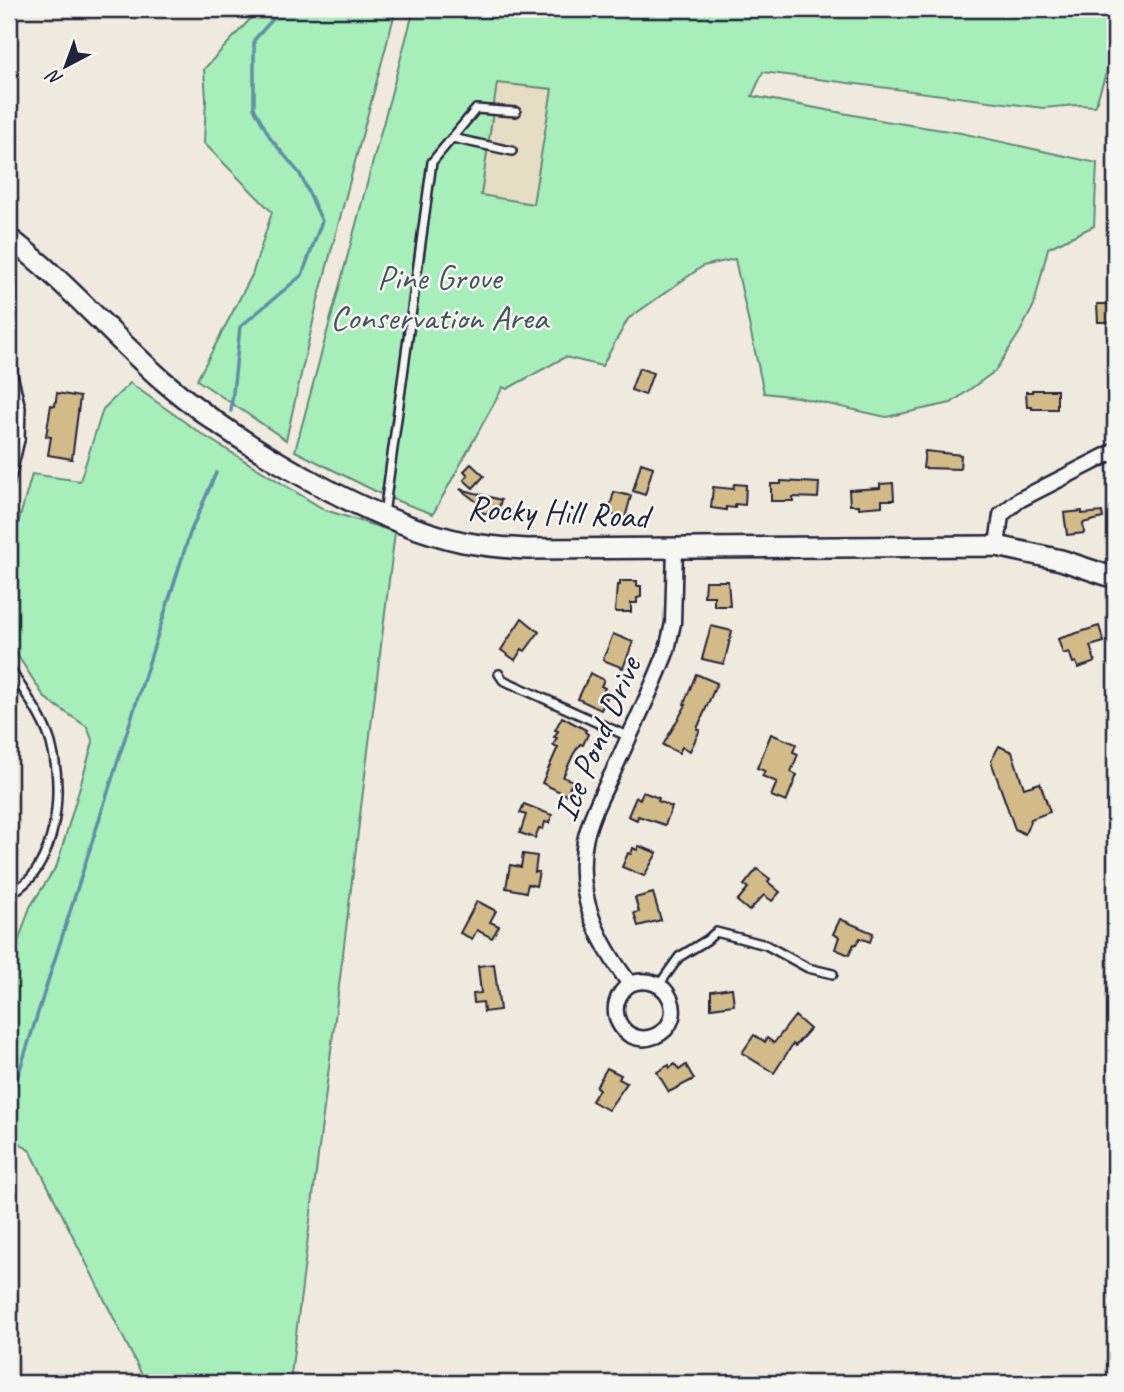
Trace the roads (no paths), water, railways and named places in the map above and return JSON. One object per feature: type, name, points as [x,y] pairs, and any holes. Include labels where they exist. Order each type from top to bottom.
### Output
[{"type":"main road","name":"Rocky Hill Road","points":[[9,238],[55,276],[125,346],[188,400],[230,431],[297,472],[383,515],[444,537],[494,547],[527,549],[997,546],[1061,560],[1115,578]]},
{"type":"street","points":[[997,546],[1001,515],[1019,500],[1115,451]]},
{"type":"street","name":"Ice Pond Drive","points":[[631,984],[611,959],[596,931],[586,903],[583,878],[585,841],[667,650],[673,623],[675,548]]},
{"type":"street","points":[[645,981],[659,985],[670,998],[672,1016],[662,1032],[644,1038],[626,1032],[616,1016],[618,998],[631,984],[645,981]]},
{"type":"lane","points":[[383,515],[432,162],[477,108],[516,111]]},
{"type":"lane","points":[[452,138],[512,151]]},
{"type":"lane","points":[[9,358],[21,408],[20,440],[9,481]]},
{"type":"lane","points":[[9,387],[17,393]]},
{"type":"lane","points":[[9,431],[20,440]]},
{"type":"lane","points":[[9,667],[51,743],[56,805],[45,855],[32,877],[9,896]]},
{"type":"lane","points":[[499,674],[503,680],[629,737]]},
{"type":"lane","points":[[659,985],[679,957],[716,932],[759,942],[808,968],[833,974]]},
{"type":"waterway","points":[[231,411],[240,327],[302,275],[322,221],[300,174],[271,139],[254,108],[254,40],[282,9]]},
{"type":"waterway","points":[[9,1104],[190,533],[216,473]]},
{"type":"park label","name":"Pine Grove Conservation Area","points":[[439,297]]}]
